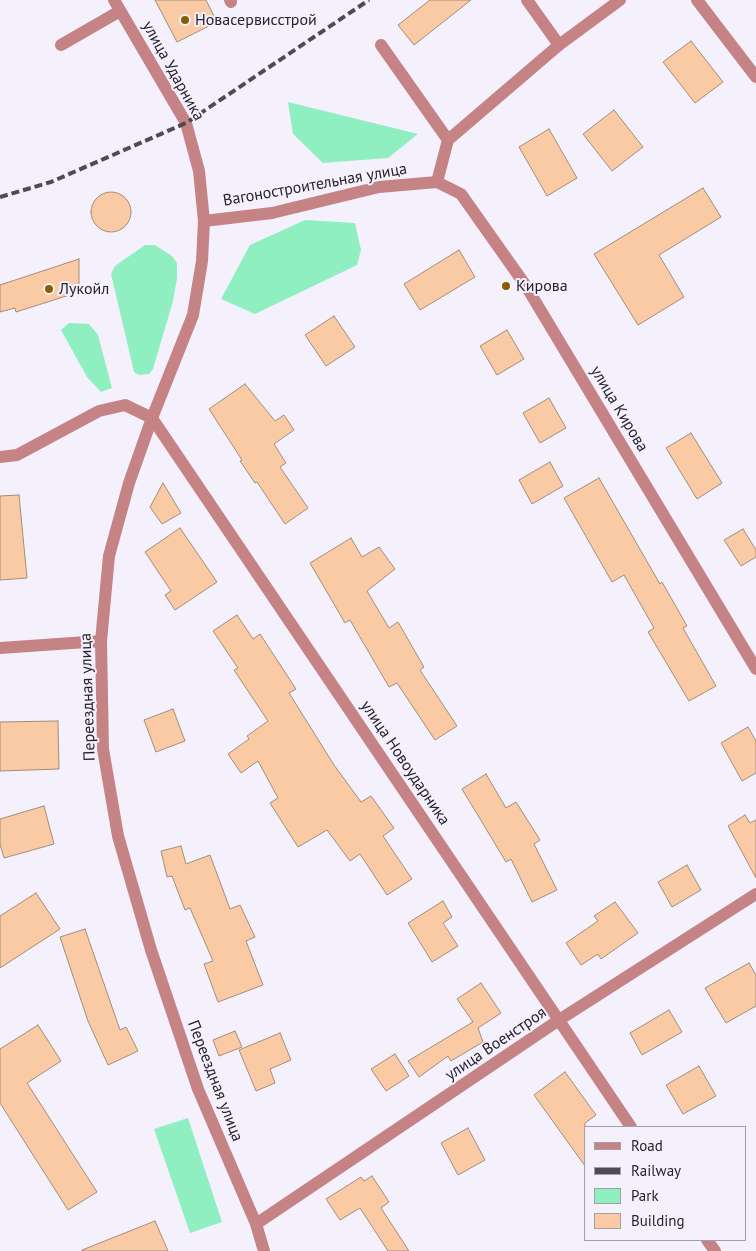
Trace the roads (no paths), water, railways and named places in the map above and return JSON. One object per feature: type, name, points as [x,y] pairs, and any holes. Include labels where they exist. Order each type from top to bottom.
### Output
[{"type":"street","points":[[527,0],[559,46]]},
{"type":"street","points":[[437,182],[448,140],[559,46],[620,0]]},
{"type":"street","points":[[698,0],[756,77]]},
{"type":"street","points":[[61,46],[117,5]]},
{"type":"street","name":"улица Ударника","points":[[117,5],[186,123],[199,171],[204,221]]},
{"type":"street","points":[[381,45],[448,140]]},
{"type":"street","name":"Вагоностроительная улица","points":[[204,221],[272,213],[379,187],[437,182]]},
{"type":"street","name":"улица Кирова","points":[[437,182],[461,194],[526,286],[756,669]]},
{"type":"street","name":"Переездная улица","points":[[204,221],[202,261],[193,314],[152,418],[129,483],[109,556],[101,641],[103,749],[118,836],[151,950],[198,1089],[256,1224],[264,1251]]},
{"type":"street","points":[[0,456],[17,455],[99,411],[125,405],[152,418]]},
{"type":"street","name":"улица Новоударника","points":[[152,418],[630,1126]]},
{"type":"street","points":[[0,648],[101,641]]},
{"type":"street","name":"улица Военстроя","points":[[256,1224],[559,1020],[756,894]]},
{"type":"railway","points":[[0,197],[51,182],[186,123],[369,0]]},
{"type":"place","name":"Новасервисстрой","points":[[185,20]]},
{"type":"place","name":"Кирова","points":[[506,286]]},
{"type":"place","name":"Лукойл","points":[[49,289]]}]
